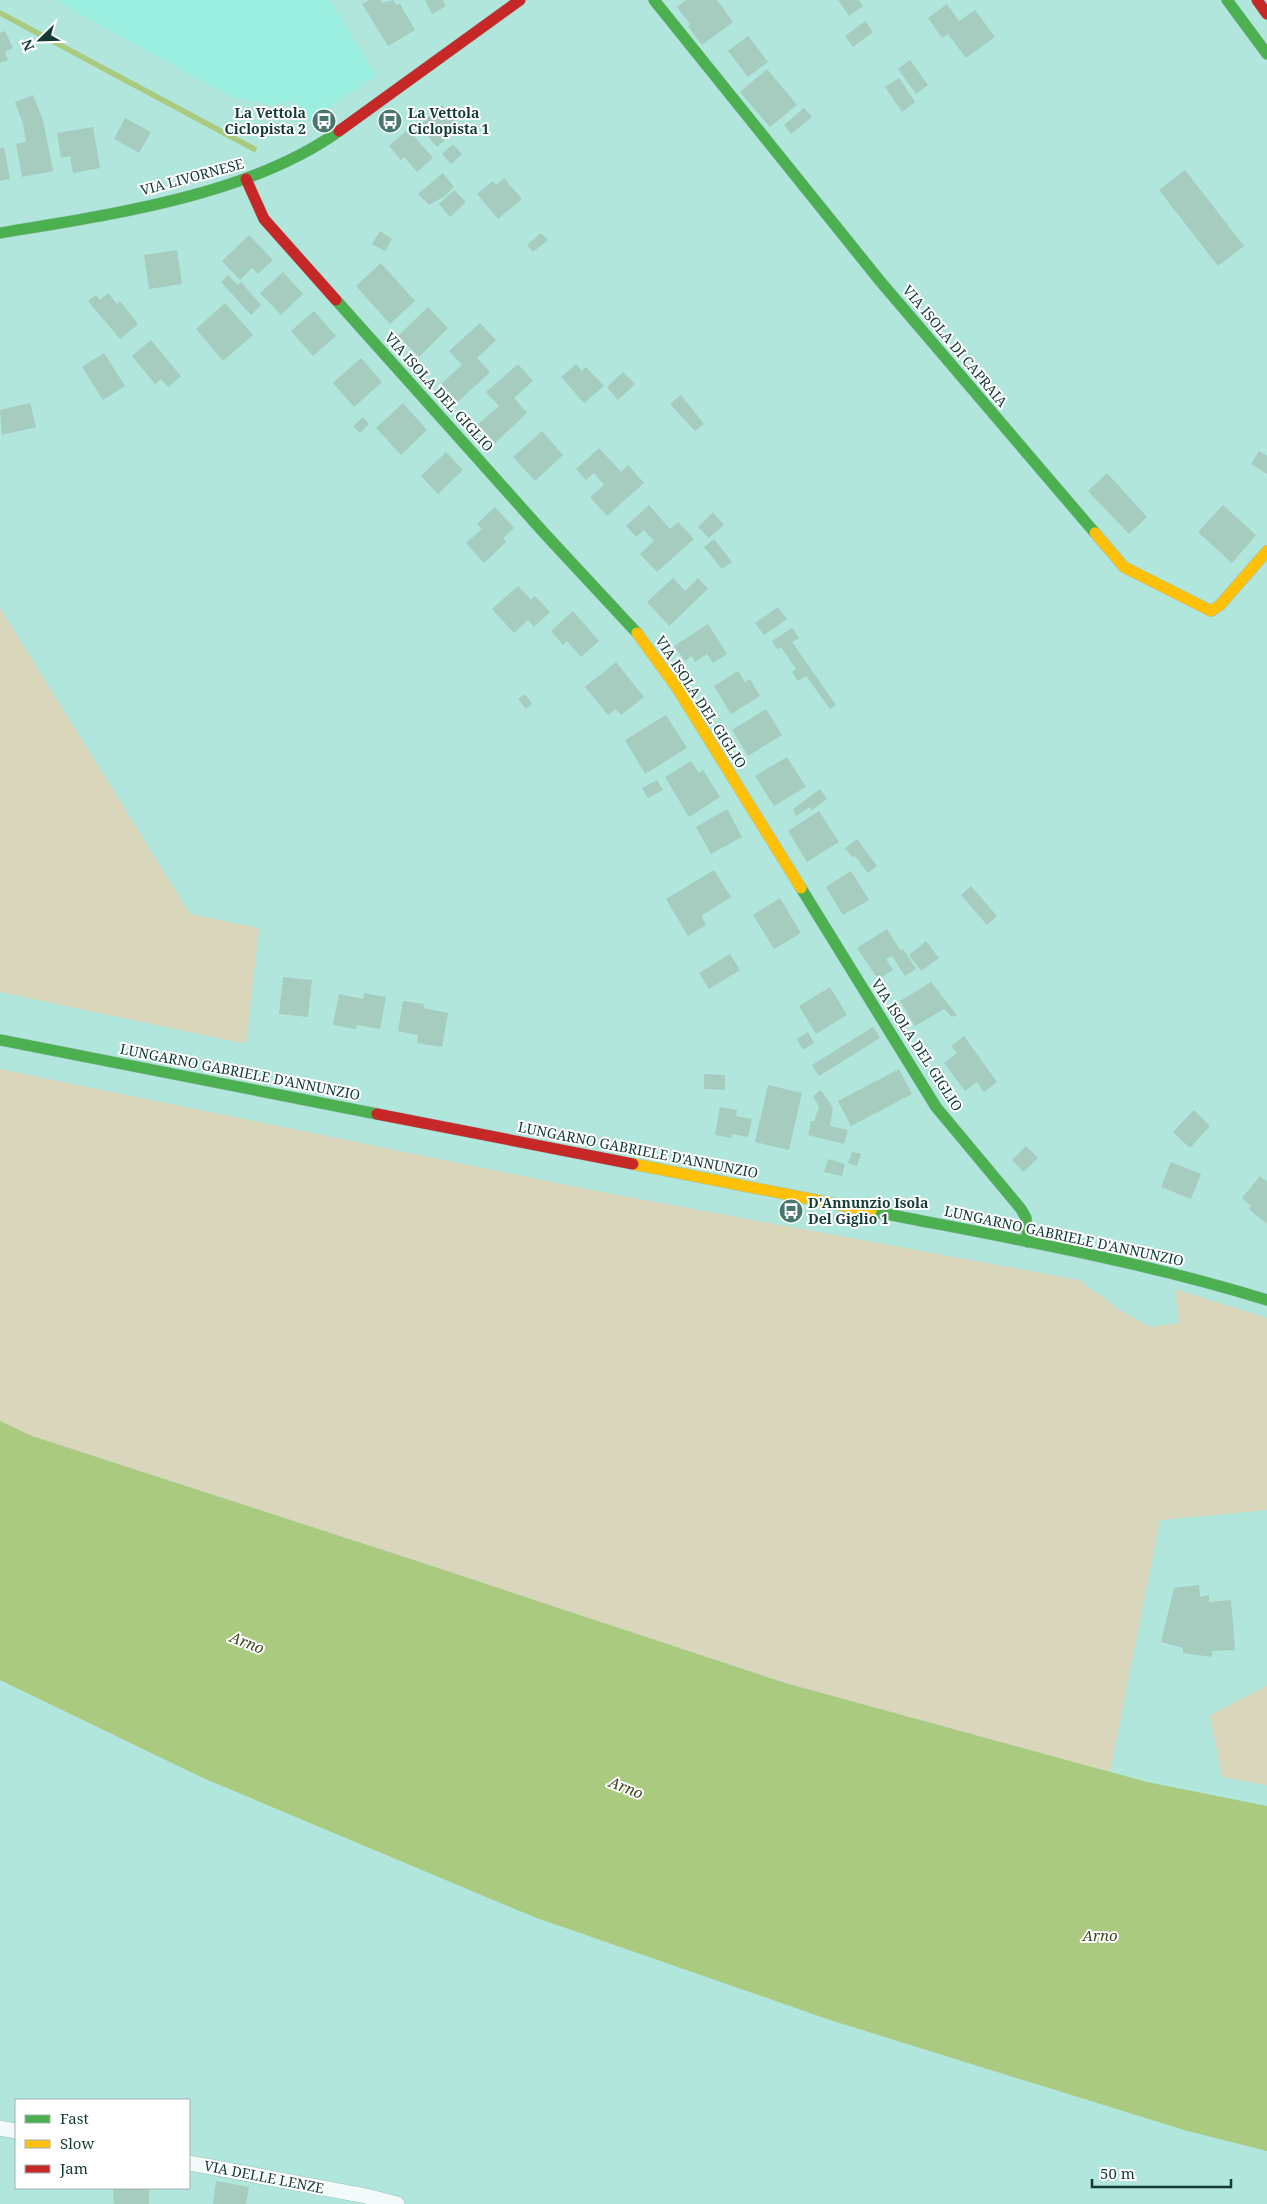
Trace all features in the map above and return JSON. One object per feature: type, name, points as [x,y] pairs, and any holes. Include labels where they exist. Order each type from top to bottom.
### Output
[{"type":"main road","name":"VIA LIVORNESE","points":[[0,233],[72,221],[189,196],[246,179],[296,158],[332,136],[520,0]]},
{"type":"main road","name":"VIA ISOLA DI CAPRAIA","points":[[654,0],[880,281],[1124,567],[1211,611],[1220,605],[1267,551]]},
{"type":"main road","points":[[1227,0],[1267,54]]},
{"type":"main road","points":[[1257,0],[1267,14]]},
{"type":"main road","name":"VIA ISOLA DEL GIGLIO","points":[[246,179],[264,219],[538,526],[644,641],[677,688],[936,1107],[1021,1209],[1026,1218],[1028,1242]]},
{"type":"main road","name":"LUNGARNO GABRIELE D'ANNUNZIO","points":[[0,1040],[1028,1242],[1212,1283],[1267,1300]]},
{"type":"street","points":[[0,2128],[15,2131]]},
{"type":"street","name":"VIA DELLE LENZE","points":[[190,2163],[366,2196],[397,2204]]},
{"type":"shaded area","points":[[55,0],[329,0],[376,75],[310,121],[295,101],[272,105],[231,97]]},
{"type":"shaded area","points":[[0,608],[190,914],[259,928],[246,1044],[0,992]]},
{"type":"shaded area","points":[[0,1069],[591,1190],[1079,1280],[1120,1310],[1150,1327],[1179,1323],[1175,1289],[1267,1318],[1267,1510],[1160,1520],[1110,1772],[785,1683],[32,1436],[0,1421]]},
{"type":"shaded area","points":[[1267,1686],[1267,1785],[1222,1777],[1210,1715]]},
{"type":"water","name":"Arno","points":[[0,1421],[32,1436],[785,1683],[1147,1782],[1267,1806],[1267,2151],[1184,2130],[830,2020],[534,1917],[203,1778],[0,1680]]},
{"type":"building","points":[[369,0],[380,0],[382,3],[393,0],[396,5],[400,4],[415,30],[388,46],[362,4]]},
{"type":"building","points":[[425,0],[443,0],[446,6],[432,14]]},
{"type":"building","points":[[686,0],[717,0],[733,22],[702,45],[688,26],[690,24],[677,7]]},
{"type":"building","points":[[838,0],[859,0],[863,6],[849,16]]},
{"type":"building","points":[[947,4],[959,21],[975,10],[995,37],[966,58],[948,34],[942,38],[928,18]]},
{"type":"building","points":[[865,21],[873,32],[853,47],[845,36]]},
{"type":"building","points":[[5,31],[13,48],[5,52],[8,60],[0,63],[0,33]]},
{"type":"building","points":[[748,36],[768,62],[748,77],[728,51]]},
{"type":"building","points":[[910,60],[928,85],[916,94],[898,69]]},
{"type":"building","points":[[767,69],[797,105],[770,127],[740,92]]},
{"type":"building","points":[[899,78],[915,102],[902,112],[885,87]]},
{"type":"building","points":[[33,95],[43,120],[53,171],[22,177],[16,144],[26,142],[23,124],[15,102]]},
{"type":"building","points":[[442,105],[460,126],[437,147],[419,126]]},
{"type":"building","points":[[804,108],[812,117],[791,134],[784,125]]},
{"type":"building","points":[[125,118],[151,132],[139,153],[114,139]]},
{"type":"building","points":[[93,127],[100,168],[73,173],[70,156],[61,158],[57,133]]},
{"type":"building","points":[[408,129],[433,158],[417,172],[404,157],[401,160],[389,146]]},
{"type":"building","points":[[453,144],[462,154],[451,164],[442,154]]},
{"type":"building","points":[[4,147],[10,179],[0,181],[0,148]]},
{"type":"building","points":[[1185,170],[1244,246],[1218,266],[1159,190]]},
{"type":"building","points":[[443,173],[454,187],[445,196],[429,205],[418,194]]},
{"type":"building","points":[[504,178],[522,199],[498,219],[477,194],[493,181],[496,185]]},
{"type":"building","points":[[454,190],[466,202],[450,217],[439,204]]},
{"type":"building","points":[[380,231],[392,239],[385,251],[372,244]]},
{"type":"building","points":[[541,233],[548,240],[533,252],[527,245]]},
{"type":"building","points":[[249,235],[273,260],[258,274],[252,268],[240,280],[222,261]]},
{"type":"building","points":[[177,250],[182,284],[149,289],[144,255]]},
{"type":"building","points":[[381,263],[415,301],[390,324],[356,286]]},
{"type":"building","points":[[283,272],[303,294],[281,315],[260,293]]},
{"type":"building","points":[[228,275],[238,285],[241,282],[261,305],[251,315],[221,282]]},
{"type":"building","points":[[108,293],[117,304],[120,301],[138,324],[120,339],[88,301],[96,295],[100,300]]},
{"type":"building","points":[[225,303],[253,335],[223,361],[196,329]]},
{"type":"building","points":[[428,307],[448,328],[419,357],[398,336]]},
{"type":"building","points":[[314,311],[336,336],[313,356],[291,331]]},
{"type":"building","points":[[480,323],[496,340],[477,358],[490,372],[458,402],[441,384],[462,365],[449,351]]},
{"type":"building","points":[[151,340],[181,376],[168,387],[161,379],[155,384],[132,356]]},
{"type":"building","points":[[104,353],[125,386],[103,400],[82,367]]},
{"type":"building","points":[[361,358],[382,382],[354,407],[333,383]]},
{"type":"building","points":[[518,364],[533,381],[514,398],[527,413],[495,443],[478,424],[499,406],[486,392]]},
{"type":"building","points":[[576,364],[582,371],[586,367],[604,386],[584,403],[561,377]]},
{"type":"building","points":[[623,372],[635,384],[618,400],[607,387]]},
{"type":"building","points":[[681,395],[704,424],[695,431],[670,404]]},
{"type":"building","points":[[30,403],[36,427],[2,435],[0,410]]},
{"type":"building","points":[[403,403],[427,430],[401,455],[376,428]]},
{"type":"building","points":[[363,417],[369,424],[360,433],[353,426]]},
{"type":"building","points":[[542,431],[563,455],[535,481],[513,457]]},
{"type":"building","points":[[599,448],[621,472],[628,465],[644,483],[607,516],[590,497],[604,485],[594,473],[586,480],[576,469]]},
{"type":"building","points":[[1259,451],[1267,456],[1267,474],[1251,464]]},
{"type":"building","points":[[446,452],[463,470],[438,494],[421,476]]},
{"type":"building","points":[[1107,473],[1147,517],[1129,534],[1088,491]]},
{"type":"building","points":[[649,505],[670,529],[678,522],[694,539],[657,572],[640,554],[654,541],[644,530],[636,537],[626,526]]},
{"type":"building","points":[[1223,505],[1256,535],[1232,563],[1198,532]]},
{"type":"building","points":[[495,507],[514,528],[503,538],[506,542],[484,563],[466,543],[482,529],[477,524]]},
{"type":"building","points":[[713,512],[724,525],[709,538],[698,527]]},
{"type":"building","points":[[714,539],[732,562],[722,569],[704,547]]},
{"type":"building","points":[[673,578],[685,591],[698,578],[708,589],[669,626],[647,602]]},
{"type":"building","points":[[518,586],[531,600],[535,596],[550,612],[534,627],[528,620],[514,633],[492,609]]},
{"type":"building","points":[[778,607],[787,619],[764,635],[755,623]]},
{"type":"building","points":[[573,611],[599,641],[581,657],[567,641],[563,645],[551,631]]},
{"type":"building","points":[[708,624],[727,654],[713,663],[707,654],[695,662],[692,656],[685,661],[674,646]]},
{"type":"building","points":[[792,628],[799,638],[792,642],[836,705],[830,709],[806,676],[798,681],[792,672],[796,669],[781,647],[777,649],[772,641]]},
{"type":"building","points":[[616,662],[644,697],[621,715],[616,709],[608,715],[585,687]]},
{"type":"building","points":[[738,671],[745,682],[750,679],[760,696],[731,714],[714,686]]},
{"type":"building","points":[[525,694],[532,704],[526,709],[518,699]]},
{"type":"building","points":[[766,709],[782,735],[748,756],[732,730]]},
{"type":"building","points":[[666,715],[687,748],[645,774],[625,740]]},
{"type":"building","points":[[787,757],[806,787],[774,806],[755,776]]},
{"type":"building","points":[[691,761],[699,773],[703,770],[720,797],[689,817],[665,777]]},
{"type":"building","points":[[657,780],[663,790],[648,798],[642,788]]},
{"type":"building","points":[[820,789],[827,799],[812,810],[810,807],[796,816],[793,809]]},
{"type":"building","points":[[727,809],[742,837],[711,854],[696,827]]},
{"type":"building","points":[[819,811],[839,842],[807,862],[788,831]]},
{"type":"building","points":[[857,839],[877,866],[868,873],[855,856],[853,858],[845,848]]},
{"type":"building","points":[[714,870],[731,897],[701,916],[706,925],[688,936],[666,899]]},
{"type":"building","points":[[851,871],[869,900],[843,915],[826,887]]},
{"type":"building","points":[[971,886],[997,916],[987,925],[961,895]]},
{"type":"building","points":[[780,898],[801,933],[774,949],[753,915]]},
{"type":"building","points":[[887,929],[900,950],[903,949],[916,969],[905,976],[892,956],[886,959],[893,970],[878,979],[857,948]]},
{"type":"building","points":[[926,941],[939,958],[921,971],[909,955]]},
{"type":"building","points":[[730,954],[740,970],[709,989],[699,973]]},
{"type":"building","points":[[283,977],[312,980],[308,1017],[279,1014]]},
{"type":"building","points":[[931,982],[957,1015],[952,1017],[944,1009],[915,1026],[900,1001]]},
{"type":"building","points":[[830,987],[847,1015],[816,1034],[799,1006]]},
{"type":"building","points":[[364,993],[386,997],[380,1029],[357,1025],[356,1029],[333,1025],[339,994],[363,999]]},
{"type":"building","points":[[403,1001],[424,1004],[424,1008],[448,1013],[442,1047],[417,1043],[418,1035],[398,1031]]},
{"type":"building","points":[[873,1027],[880,1038],[819,1076],[812,1065]]},
{"type":"building","points":[[808,1032],[814,1043],[803,1050],[797,1039]]},
{"type":"building","points":[[964,1036],[997,1082],[984,1092],[977,1082],[965,1091],[944,1063],[957,1053],[951,1046]]},
{"type":"building","points":[[899,1069],[912,1094],[851,1126],[838,1101]]},
{"type":"building","points":[[704,1074],[725,1075],[725,1090],[704,1089]]},
{"type":"building","points":[[768,1085],[802,1093],[789,1150],[755,1142]]},
{"type":"building","points":[[821,1090],[833,1108],[830,1126],[848,1130],[844,1144],[808,1135],[811,1121],[814,1121],[819,1107],[813,1096]]},
{"type":"building","points":[[720,1107],[737,1110],[736,1116],[752,1119],[748,1137],[732,1134],[731,1138],[715,1135]]},
{"type":"building","points":[[1194,1110],[1210,1126],[1190,1148],[1173,1132]]},
{"type":"building","points":[[1026,1146],[1038,1158],[1023,1172],[1012,1160]]},
{"type":"building","points":[[852,1152],[861,1154],[857,1166],[848,1163]]},
{"type":"building","points":[[828,1159],[845,1164],[842,1176],[824,1172]]},
{"type":"building","points":[[1171,1162],[1201,1174],[1191,1199],[1161,1187]]},
{"type":"building","points":[[1260,1176],[1267,1182],[1267,1224],[1249,1209],[1251,1206],[1242,1198]]},
{"type":"building","points":[[1199,1585],[1200,1597],[1209,1595],[1209,1602],[1231,1600],[1235,1650],[1212,1651],[1212,1657],[1183,1653],[1183,1648],[1161,1642],[1174,1588]]},
{"type":"building","points":[[216,2181],[249,2187],[246,2204],[213,2204]]},
{"type":"building","points":[[113,2189],[149,2189],[149,2204],[114,2204]]},
{"type":"waterway","points":[[0,13],[254,149]]},
{"type":"traffic: fast","points":[[654,0],[880,281],[1095,533]]},
{"type":"traffic: fast","points":[[1227,0],[1267,54]]},
{"type":"traffic: fast","points":[[0,233],[131,210],[176,200],[220,187],[263,172],[303,153],[339,131]]},
{"type":"traffic: fast","points":[[336,300],[545,534],[637,633]]},
{"type":"traffic: fast","points":[[801,888],[936,1107],[1021,1209],[1026,1218],[1028,1242]]},
{"type":"traffic: fast","points":[[0,1040],[377,1114]]},
{"type":"traffic: fast","points":[[871,1211],[1120,1261],[1267,1300]]},
{"type":"traffic: slow","points":[[1095,533],[1124,567],[1211,611],[1220,605],[1267,551]]},
{"type":"traffic: slow","points":[[637,633],[677,688],[801,888]]},
{"type":"traffic: slow","points":[[633,1164],[871,1211]]},
{"type":"traffic: jam","points":[[339,131],[520,0]]},
{"type":"traffic: jam","points":[[1257,0],[1267,14]]},
{"type":"traffic: jam","points":[[246,179],[264,219],[336,300]]},
{"type":"traffic: jam","points":[[377,1114],[633,1164]]},
{"type":"place","name":"La Vettola Ciclopista 2","points":[[324,121]]},
{"type":"place","name":"La Vettola Ciclopista 1","points":[[390,121]]},
{"type":"place","name":"D'Annunzio Isola Del Giglio 1","points":[[791,1211]]}]
